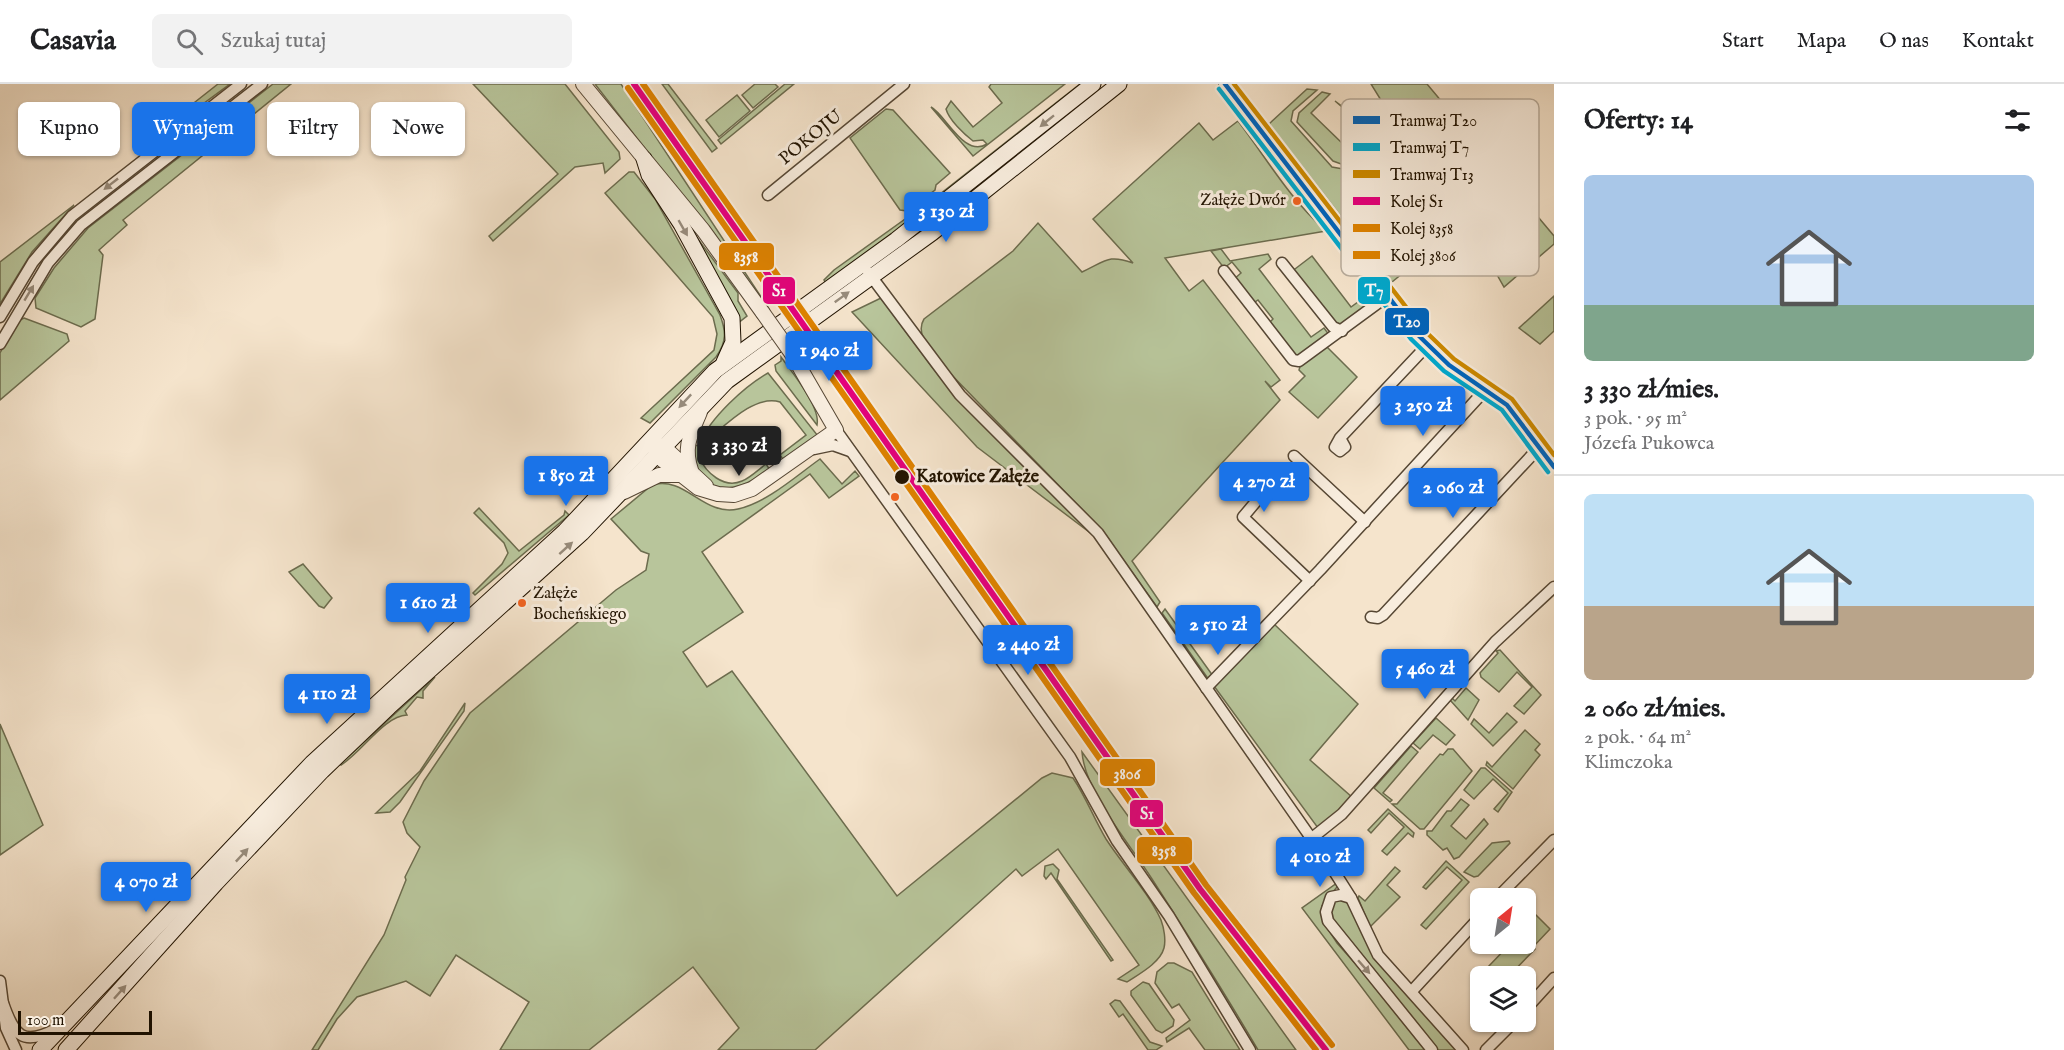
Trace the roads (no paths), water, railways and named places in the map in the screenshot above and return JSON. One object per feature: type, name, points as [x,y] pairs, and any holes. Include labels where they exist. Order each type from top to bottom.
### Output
[{"type":"main road","points":[[66,1050],[222,876],[328,764],[582,533],[740,369],[866,271],[926,218],[1093,84]]},
{"type":"main road","points":[[40,1050],[312,763],[558,538],[699,386],[723,364],[866,271],[932,233],[1119,84]]},
{"type":"main road","points":[[644,159],[649,175],[681,224],[732,318],[733,342],[723,364]]},
{"type":"street","points":[[0,317],[33,262],[72,216],[241,84]]},
{"type":"street","points":[[0,344],[48,263],[81,225],[262,84]]},
{"type":"street","points":[[583,84],[703,230],[792,354],[836,430],[1083,777],[1117,841],[1169,916],[1250,1050]]},
{"type":"street","name":"POKOJU","points":[[768,195],[904,84]]},
{"type":"street","points":[[1226,84],[1341,233]]},
{"type":"street","points":[[1282,263],[1333,327],[1342,331]]},
{"type":"street","points":[[866,271],[960,395],[1098,533],[1342,883],[1378,955],[1463,1050]]},
{"type":"street","points":[[1224,272],[1293,360],[1299,361],[1389,295]]},
{"type":"street","points":[[1374,276],[1430,344],[1451,363],[1487,388],[1517,413],[1554,463]]},
{"type":"street","points":[[1340,438],[1430,344]]},
{"type":"street","points":[[1206,688],[1310,581],[1487,388]]},
{"type":"street","points":[[686,474],[687,443],[703,405]]},
{"type":"street","points":[[650,440],[698,488],[726,495],[743,493],[836,430]]},
{"type":"street","points":[[805,452],[827,445],[852,452]]},
{"type":"street","points":[[1371,617],[1378,618],[1383,615],[1533,454],[1543,447]]},
{"type":"street","points":[[1294,456],[1365,522]]},
{"type":"street","points":[[622,494],[659,475],[686,474]]},
{"type":"street","points":[[1264,492],[1243,517],[1310,581]]},
{"type":"street","points":[[1312,838],[1342,814],[1495,642],[1554,587]]},
{"type":"street","points":[[1507,888],[1554,840]]},
{"type":"street","points":[[1342,883],[1327,905],[1328,921],[1432,1050]]},
{"type":"street","points":[[1335,894],[1351,898]]},
{"type":"street","points":[[1412,991],[1470,927]]},
{"type":"street","points":[[1536,998],[1554,978]]},
{"type":"street","points":[[0,981],[6,1028],[16,1049]]},
{"type":"street","points":[[3,1003],[14,1030],[25,1038],[32,1050]]},
{"type":"street","points":[[25,1038],[45,1035],[61,1026]]},
{"type":"street","points":[[1486,1050],[1504,1032]]},
{"type":"railway","points":[[1244,948],[1273,989]]},
{"type":"tram line","name":"T20","points":[[1225,84],[1341,235]]},
{"type":"tram line","name":"T13","points":[[1234,84],[1341,223]]},
{"type":"tram line","name":"T7","points":[[1219,89],[1341,248]]},
{"type":"tram line","name":"T7","points":[[1363,276],[1411,339],[1444,371],[1502,410],[1548,472]]},
{"type":"tram line","name":"T20","points":[[1372,276],[1417,334],[1449,365],[1507,405],[1554,467]]},
{"type":"tram line","name":"T13","points":[[1382,276],[1423,329],[1454,359],[1512,399],[1554,455]]},
{"type":"rail line","name":"S1","points":[[634,84],[1200,889],[1326,1050]]},
{"type":"rail line","name":"3806","points":[[643,84],[1206,885],[1332,1045]]},
{"type":"rail line","name":"8358","points":[[628,88],[1194,893],[1316,1050]]},
{"type":"place","name":"Załęże Dwór","points":[[1297,201]]},
{"type":"place","name":"Katowice Załęże","points":[[902,477]]},
{"type":"place","name":"Załęże Bocheńskiego","points":[[522,603]]}]
